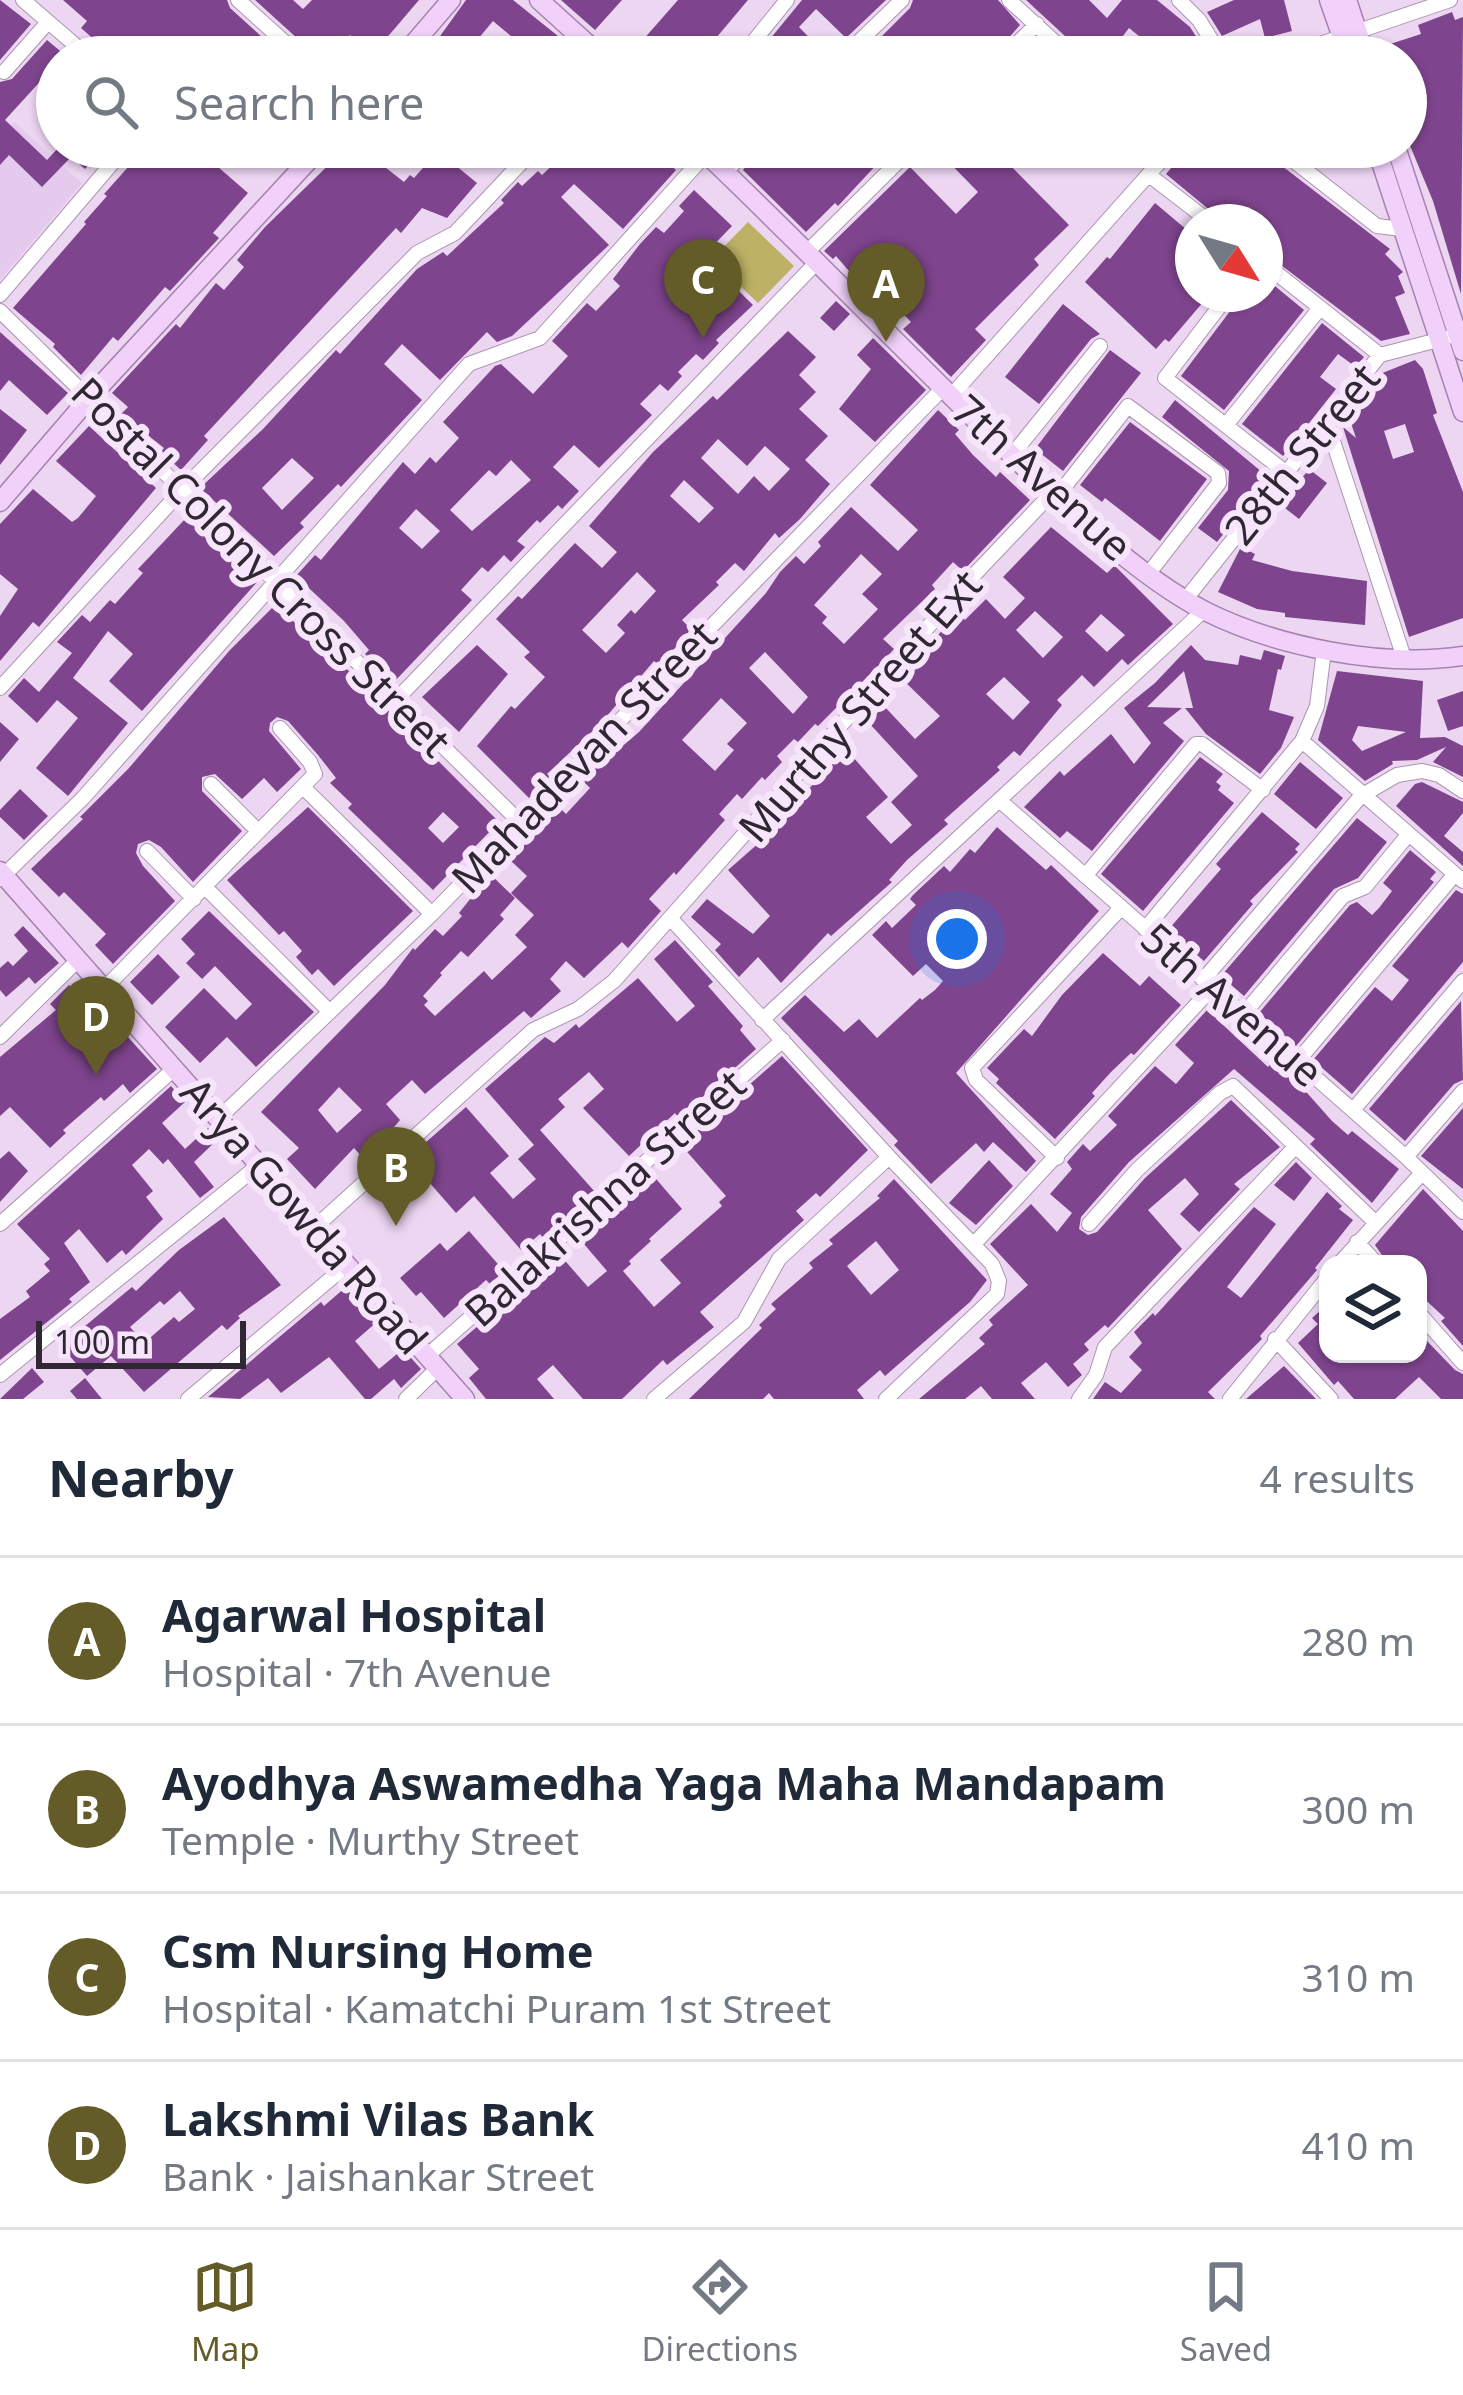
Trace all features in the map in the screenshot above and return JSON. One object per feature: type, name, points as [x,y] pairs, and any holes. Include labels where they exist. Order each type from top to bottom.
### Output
[{"type":"main road","points":[[420,36],[451,0]]},
{"type":"main road","points":[[539,0],[579,36]]},
{"type":"main road","points":[[1329,0],[1353,36]]},
{"type":"main road","points":[[1347,0],[1350,36]]},
{"type":"main road","points":[[0,502],[302,168]]},
{"type":"main road","name":"7th Avenue","points":[[721,168],[1053,496],[1185,599],[1251,632],[1324,650],[1430,662],[1463,656]]},
{"type":"main road","points":[[1383,168],[1402,230],[1456,340]]},
{"type":"main road","points":[[1403,168],[1456,340],[1463,412]]},
{"type":"main road","name":"Arya Gowda Road","points":[[1,875],[465,1399]]},
{"type":"street","points":[[23,0],[64,36]]},
{"type":"street","points":[[238,0],[278,36]]},
{"type":"street","points":[[865,36],[902,0]]},
{"type":"street","points":[[1009,0],[1049,36]]},
{"type":"street","points":[[1179,0],[1209,36]]},
{"type":"street","points":[[1339,36],[1450,0]]},
{"type":"street","points":[[756,36],[780,2]]},
{"type":"street","points":[[4,72],[48,22]]},
{"type":"street","points":[[1024,36],[1036,24]]},
{"type":"street","points":[[0,295],[108,168]]},
{"type":"street","points":[[0,688],[183,488],[417,253],[455,233],[516,168]]},
{"type":"street","points":[[1,875],[83,798],[469,364],[540,338],[688,168]]},
{"type":"street","points":[[725,172],[729,168]]},
{"type":"street","points":[[396,700],[894,168]]},
{"type":"street","name":"Mahadevan Street","points":[[218,1119],[432,914],[947,392],[1155,168]]},
{"type":"street","points":[[1303,168],[1377,226],[1402,230]]},
{"type":"street","points":[[1149,175],[1187,204]]},
{"type":"street","points":[[1283,278],[1380,355]]},
{"type":"street","points":[[1226,425],[1320,308]]},
{"type":"street","name":"Postal Colony Cross Street","points":[[0,311],[521,823]]},
{"type":"street","points":[[1215,312],[1165,378],[1284,471]]},
{"type":"street","name":"28th Street","points":[[1185,599],[1284,471],[1328,426],[1380,355],[1456,340]]},
{"type":"street","points":[[1012,455],[1100,346]]},
{"type":"street","name":"Murthy Street Ext","points":[[314,1228],[533,1030],[578,1009],[614,981],[974,575],[1053,496],[1128,406],[1218,473],[1219,483],[1149,573]]},
{"type":"street","points":[[1328,426],[1404,658]]},
{"type":"street","points":[[762,1020],[1204,610]]},
{"type":"street","points":[[1145,929],[1303,741],[1317,706],[1324,650]]},
{"type":"street","points":[[104,989],[315,774],[280,728]]},
{"type":"street","points":[[1296,1063],[1459,877],[1303,741]]},
{"type":"street","points":[[1085,876],[1196,745],[1202,744],[1263,790]]},
{"type":"street","points":[[975,1244],[1058,1158],[1361,796],[1397,775],[1422,771],[1439,775],[1463,791]]},
{"type":"street","points":[[211,784],[258,832]]},
{"type":"street","points":[[303,787],[432,914]]},
{"type":"street","name":"5th Avenue","points":[[999,800],[1463,1212]]},
{"type":"street","points":[[1242,1016],[1343,896],[1365,886],[1408,835]]},
{"type":"street","points":[[147,851],[330,1012]]},
{"type":"street","points":[[1058,1158],[976,1080],[972,1068],[1120,908]]},
{"type":"street","points":[[672,920],[975,1244],[1000,1281],[997,1294],[886,1399]]},
{"type":"street","points":[[0,1036],[78,960]]},
{"type":"street","points":[[1353,1110],[1463,981]]},
{"type":"street","name":"Balakrishna Street","points":[[406,1399],[432,1362],[783,1040]]},
{"type":"street","points":[[0,1224],[175,1070]]},
{"type":"street","points":[[1089,1224],[1137,1170],[1233,1086],[1376,1223]]},
{"type":"street","points":[[1406,1157],[1463,1090]]},
{"type":"street","points":[[1079,1399],[1096,1375],[1106,1347],[1296,1146]]},
{"type":"street","points":[[654,1399],[744,1322],[779,1259],[889,1157]]},
{"type":"street","points":[[0,1376],[259,1165]]},
{"type":"street","points":[[1347,1255],[1421,1174]]},
{"type":"street","points":[[1358,1242],[1369,1255]]},
{"type":"street","points":[[188,1399],[347,1265]]},
{"type":"street","points":[[1230,1399],[1319,1287]]},
{"type":"street","points":[[1427,1322],[1463,1364]]},
{"type":"street","points":[[1275,1339],[1330,1399]]},
{"type":"shaded area","points":[[14,122],[36,142],[36,168],[65,168],[82,183],[0,280],[0,135]]},
{"type":"shaded area","points":[[748,222],[794,266],[758,303],[712,259]]},
{"type":"building","points":[[0,0],[31,24],[0,60]]},
{"type":"building","points":[[63,0],[227,0],[261,36],[90,36],[81,28],[87,21]]},
{"type":"building","points":[[255,0],[293,0],[303,9],[312,0],[419,0],[388,36],[295,36]]},
{"type":"building","points":[[466,0],[513,0],[558,36],[511,36],[493,21],[480,36],[440,36]]},
{"type":"building","points":[[561,0],[622,0],[595,30]]},
{"type":"building","points":[[678,0],[748,0],[718,36],[646,36]]},
{"type":"building","points":[[802,0],[886,0],[848,36],[816,9],[799,27],[808,36],[772,36]]},
{"type":"building","points":[[913,0],[998,0],[1020,25],[1010,36],[882,36]]},
{"type":"building","points":[[1026,0],[1089,0],[1107,18],[1122,0],[1157,0],[1196,36],[1139,36],[1129,28],[1123,36],[1065,36]]},
{"type":"building","points":[[1234,0],[1284,0],[1292,31],[1264,36],[1260,19],[1222,36],[1207,12]]},
{"type":"building","points":[[1452,12],[1455,20],[1463,17],[1461,294],[1419,168],[1427,168],[1427,36],[1415,36],[1421,34],[1418,25]]},
{"type":"building","points":[[36,52],[36,86],[5,120],[36,150],[36,168],[60,168],[42,187],[9,155],[0,165],[0,82],[12,79]]},
{"type":"building","points":[[127,168],[219,168],[248,193],[213,233],[219,238],[170,291],[165,287],[118,341],[113,337],[81,375],[55,344],[13,308],[86,224],[107,196],[104,194]]},
{"type":"building","points":[[325,168],[386,168],[404,182],[423,168],[459,168],[477,183],[447,218],[422,208],[401,233],[396,228],[204,436],[208,440],[181,470],[161,452],[164,448],[121,414],[128,407],[112,393],[176,324],[180,328],[216,283],[224,290],[244,267],[237,260]]},
{"type":"building","points":[[549,168],[676,170],[623,229],[574,184],[561,197],[609,245],[512,336],[497,342],[487,332],[440,380],[402,344],[384,364],[422,400],[341,487],[338,484],[300,523],[304,527],[274,556],[200,488],[336,350],[340,354],[417,269],[443,252],[447,256],[504,203],[501,200],[518,182],[522,186],[538,171],[542,175]],"holes":[[[292,458],[314,478],[282,510],[262,488]]]},
{"type":"building","points":[[745,168],[873,168],[806,232]]},
{"type":"building","points":[[909,168],[956,214],[978,192],[955,168],[1013,168],[1069,225],[1034,259],[1039,265],[975,329],[986,340],[951,377],[903,329],[911,322],[882,292],[874,300],[836,256],[833,259],[824,251]]},
{"type":"building","points":[[1171,168],[1285,168],[1390,249],[1385,254],[1403,272],[1398,276],[1405,293],[1395,297],[1410,334],[1381,341],[1283,267],[1283,204],[1202,204],[1166,174]]},
{"type":"building","points":[[694,190],[732,226],[703,256],[753,305],[716,340],[719,343],[703,360],[696,354],[678,372],[682,376],[668,391],[660,384],[640,404],[652,415],[599,468],[574,445],[553,467],[579,491],[562,509],[558,505],[540,523],[537,520],[517,541],[525,547],[511,562],[504,555],[488,572],[482,567],[461,590],[472,600],[394,682],[365,654],[369,650],[344,621],[296,576],[315,555],[321,560],[403,462],[415,474],[430,457],[436,463],[459,438],[443,422],[495,366],[501,364],[533,394],[568,356],[552,341],[587,303],[596,311],[620,286],[613,279],[656,227],[664,233],[684,211],[679,206]],"holes":[[[511,460],[531,480],[472,531],[450,510],[489,470],[496,476]],[[416,509],[440,531],[422,549],[399,528]]]},
{"type":"building","points":[[1155,203],[1175,220],[1175,312],[1195,312],[1169,342],[1165,339],[1156,349],[1085,282]]},
{"type":"building","points":[[1283,293],[1304,310],[1224,410],[1181,376],[1229,312],[1283,312]]},
{"type":"building","points":[[836,301],[850,314],[834,331],[820,318]]},
{"type":"building","points":[[1063,304],[1100,334],[1039,404],[1005,377]]},
{"type":"building","points":[[1322,323],[1364,357],[1356,367],[1338,354],[1320,377],[1336,389],[1283,456],[1242,424]]},
{"type":"building","points":[[788,331],[816,357],[799,375],[816,392],[799,409],[828,436],[805,460],[830,484],[779,538],[775,533],[744,571],[735,563],[716,582],[719,585],[682,620],[692,630],[659,665],[654,661],[529,798],[477,746],[511,706],[515,709],[545,677],[524,657],[530,652],[496,619],[518,596],[522,599],[575,543],[602,568],[617,552],[589,526],[653,452],[713,396],[717,400]],"holes":[[[718,439],[747,466],[765,446],[790,469],[769,491],[754,476],[738,494],[701,458]],[[684,480],[714,508],[699,523],[670,496]],[[637,572],[656,591],[617,625],[625,633],[606,653],[582,630]]]},
{"type":"building","points":[[0,332],[68,393],[47,415],[9,380],[0,391]]},
{"type":"building","points":[[873,338],[926,390],[875,442],[839,409],[871,369],[857,355]]},
{"type":"building","points":[[1110,350],[1141,373],[1063,471],[1035,449]]},
{"type":"building","points":[[1415,360],[1423,369],[1437,413],[1433,415],[1463,492],[1463,618],[1409,637],[1343,427],[1356,438],[1348,414],[1371,394],[1369,389],[1383,384],[1380,374]],"holes":[[[1405,424],[1414,452],[1393,459],[1384,431]]]},
{"type":"building","points":[[1175,400],[1268,477],[1217,542],[1198,528],[1228,490],[1229,471],[1162,417]]},
{"type":"building","points":[[0,409],[27,430],[0,465]]},
{"type":"building","points":[[938,410],[959,430],[955,434],[973,455],[1030,500],[963,571],[953,562],[932,585],[935,589],[883,639],[894,649],[883,661],[818,726],[798,742],[794,739],[777,756],[782,762],[765,780],[762,777],[742,799],[737,794],[719,814],[725,820],[649,899],[661,911],[628,948],[622,942],[584,978],[566,961],[550,979],[561,991],[531,1018],[524,1011],[425,1094],[412,1080],[386,1104],[400,1120],[384,1139],[363,1158],[354,1148],[315,1189],[287,1159],[299,1148],[261,1112],[385,985],[413,948],[435,929],[443,936],[490,874],[515,898],[500,915],[504,919],[468,957],[461,951],[440,973],[423,996],[428,1001],[424,1005],[435,1016],[484,971],[492,980],[527,947],[515,935],[534,915],[511,893],[527,876],[510,860],[560,808],[566,814],[590,788],[582,780],[600,760],[639,732],[780,572],[796,556],[804,564],[851,507],[898,551],[918,530],[870,485]],"holes":[[[861,554],[882,574],[862,594],[878,609],[844,644],[822,623],[827,617],[814,605]],[[765,652],[808,697],[793,714],[749,668]],[[721,698],[747,723],[727,744],[734,750],[715,771],[682,740]],[[339,1087],[362,1110],[337,1133],[318,1110]]]},
{"type":"building","points":[[1130,422],[1207,479],[1160,541],[1105,498],[1102,502],[1080,485]]},
{"type":"building","points":[[89,426],[156,488],[39,627],[33,622],[0,661],[0,616],[18,589],[0,574],[0,524],[33,489],[72,522],[78,518],[96,496],[56,461]]},
{"type":"building","points":[[1309,469],[1327,483],[1299,519],[1281,505]]},
{"type":"building","points":[[186,518],[258,581],[142,711],[109,681],[133,654],[108,631],[73,678],[128,723],[68,796],[36,768],[78,718],[57,700],[37,723],[8,696],[24,678],[39,692],[72,653],[57,642],[82,615],[90,622],[110,600],[115,604],[143,573],[138,569]]},
{"type":"building","points":[[1051,527],[1107,573],[1117,568],[1173,624],[1128,665],[1122,659],[1094,687],[1082,675],[1057,700],[1062,705],[1020,756],[1014,751],[997,767],[1000,770],[944,820],[948,824],[907,860],[889,880],[892,882],[831,936],[828,933],[781,983],[758,957],[739,977],[715,950],[721,944],[691,917],[707,899],[753,934],[770,916],[728,870],[793,813],[790,809],[846,749],[888,797],[866,817],[891,844],[912,825],[891,802],[918,776],[868,722],[884,706],[915,739],[940,716],[899,676],[958,614],[965,620],[986,599],[1005,619],[1025,598],[1003,577]],"holes":[[[1035,611],[1063,637],[1043,658],[1016,630]],[[1101,614],[1125,635],[1107,652],[1085,631]],[[1004,677],[1030,702],[1013,720],[986,694]]]},
{"type":"building","points":[[1241,547],[1255,554],[1252,560],[1292,571],[1367,581],[1365,625],[1285,617],[1285,613],[1257,609],[1218,592]]},
{"type":"building","points":[[276,604],[297,625],[300,622],[499,822],[433,890],[348,808],[352,804],[330,783],[336,778],[288,721],[277,717],[269,731],[301,769],[277,792],[264,778],[242,799],[215,774],[202,777],[202,791],[242,831],[193,882],[161,847],[149,840],[138,844],[136,853],[143,866],[175,901],[113,964],[95,945],[106,934],[64,892],[59,897],[31,869],[83,819],[80,817],[129,768]],"holes":[[[443,812],[459,827],[443,843],[428,828]]]},
{"type":"building","points":[[477,645],[508,674],[459,732],[422,697]]},
{"type":"building","points":[[1191,645],[1205,660],[1238,665],[1240,655],[1261,660],[1264,650],[1285,656],[1269,710],[1294,717],[1281,748],[1260,774],[1206,734],[1185,708],[1193,708],[1184,671],[1147,707],[1182,708],[1163,723],[1184,741],[1092,851],[1067,831],[1060,838],[1024,807],[1060,771],[1064,776],[1111,734],[1134,764],[1151,743],[1124,708]]},
{"type":"building","points":[[1337,671],[1423,681],[1420,738],[1445,737],[1463,746],[1463,777],[1433,762],[1446,747],[1417,760],[1392,761],[1365,781],[1318,740]],"holes":[[[1358,726],[1406,732],[1362,751],[1352,740]]]},
{"type":"building","points":[[1463,691],[1463,726],[1448,731],[1437,700]]},
{"type":"building","points":[[0,722],[19,739],[0,762]]},
{"type":"building","points":[[1200,757],[1223,774],[1216,782],[1221,786],[1218,790],[1234,803],[1143,911],[1101,874]]},
{"type":"building","points":[[1300,762],[1343,798],[1316,829],[1274,794]]},
{"type":"building","points":[[1422,782],[1463,802],[1463,813],[1444,836],[1463,852],[1463,866],[1396,806]]},
{"type":"building","points":[[20,789],[48,816],[24,840],[0,817],[0,810]]},
{"type":"building","points":[[308,807],[413,911],[334,986],[318,969],[312,975],[296,957],[302,951],[284,931],[279,935],[227,880]]},
{"type":"building","points":[[1262,812],[1300,844],[1295,849],[1298,852],[1250,901],[1253,904],[1204,961],[1168,930]]},
{"type":"building","points":[[1357,818],[1387,842],[1358,878],[1334,889],[1244,996],[1221,976]]},
{"type":"building","points":[[997,827],[1046,870],[1051,865],[1099,911],[956,1073],[1036,1161],[1026,1172],[993,1142],[984,1152],[976,1143],[931,1184],[894,1145],[898,1141],[781,1018],[805,995],[844,1032],[859,1019],[877,1038],[935,990],[943,981],[926,964],[913,976],[872,935],[886,921],[892,928],[916,905],[910,899],[913,895],[944,866],[950,872],[970,849],[975,853]]},
{"type":"building","points":[[1410,850],[1436,872],[1430,879],[1434,882],[1296,1046],[1259,1013],[1350,905],[1357,902],[1372,915],[1379,908],[1392,891],[1383,883]]},
{"type":"building","points":[[1456,890],[1463,894],[1463,962],[1352,1094],[1313,1060],[1375,987],[1392,1001],[1409,980],[1392,966]]},
{"type":"building","points":[[209,911],[314,1012],[256,1067],[227,1037],[200,1063],[165,1027],[204,988],[236,1020],[252,1004],[215,966],[202,979],[186,963],[195,954],[181,939]]},
{"type":"building","points":[[23,926],[59,963],[35,984],[29,977],[6,997],[0,990],[0,968],[8,961],[13,966],[28,951],[14,935]]},
{"type":"building","points":[[675,940],[713,982],[708,986],[756,1049],[629,1156],[583,1108],[604,1089],[589,1072],[558,1099],[565,1107],[540,1130],[595,1192],[543,1238],[540,1234],[521,1250],[474,1196],[456,1213],[408,1158],[466,1107],[509,1156],[490,1173],[513,1199],[536,1179],[518,1159],[534,1145],[485,1089],[545,1037],[554,1043],[576,1024],[579,1028],[638,978],[677,1022],[695,1006],[654,959]]},
{"type":"building","points":[[1103,953],[1140,986],[1149,976],[1181,1005],[1134,1055],[1111,1072],[1055,1139],[996,1083],[999,1079],[987,1068],[1024,1029],[1032,1036],[1062,995]]},
{"type":"building","points":[[158,954],[180,977],[152,1005],[130,982]]},
{"type":"building","points":[[69,985],[109,1030],[116,1024],[157,1069],[130,1093],[123,1084],[104,1101],[101,1097],[50,1148],[10,1107],[0,1116],[0,1057],[56,1010],[50,1004]]},
{"type":"building","points":[[1461,1001],[1463,1080],[1454,1084],[1405,1141],[1369,1109]]},
{"type":"building","points":[[1207,1010],[1268,1067],[1276,1058],[1332,1121],[1399,1169],[1372,1203],[1310,1144],[1315,1139],[1234,1069],[1129,1162],[1081,1217],[1079,1229],[1088,1235],[1097,1232],[1145,1178],[1231,1100],[1280,1147],[1234,1184],[1240,1189],[1199,1232],[1180,1214],[1199,1194],[1185,1178],[1148,1210],[1182,1249],[1108,1328],[1105,1325],[1084,1344],[1089,1350],[1073,1364],[1082,1375],[1068,1387],[1046,1362],[1021,1383],[1035,1399],[992,1399],[981,1386],[965,1399],[919,1399],[985,1344],[979,1338],[993,1325],[989,1320],[1028,1285],[990,1244],[1031,1204],[1057,1232],[1072,1213],[1050,1194],[1072,1169],[1067,1162],[1083,1144],[1090,1151],[1117,1125],[1108,1116],[1155,1066],[1176,1084],[1194,1063],[1175,1045]]},
{"type":"building","points":[[782,1056],[868,1150],[820,1197],[816,1193],[796,1211],[804,1220],[700,1312],[714,1327],[667,1365],[663,1360],[622,1399],[583,1399],[553,1365],[537,1379],[554,1399],[486,1399],[469,1378],[479,1369],[457,1344],[560,1255],[588,1287],[607,1271],[578,1237],[651,1173],[682,1209],[623,1271],[654,1307],[681,1283],[660,1260],[722,1206],[719,1202],[726,1196],[681,1145]]},
{"type":"building","points":[[171,1086],[185,1102],[162,1123],[185,1149],[208,1128],[218,1139],[194,1162],[214,1187],[200,1198],[168,1159],[163,1164],[149,1149],[132,1165],[153,1191],[146,1197],[163,1219],[126,1255],[122,1250],[107,1263],[79,1229],[64,1243],[90,1282],[0,1360],[0,1319],[30,1297],[26,1291],[50,1271],[44,1264],[50,1259],[17,1224]]},
{"type":"building","points":[[1463,1108],[1463,1189],[1421,1156]]},
{"type":"building","points":[[9,1151],[28,1171],[0,1202],[0,1159]]},
{"type":"building","points":[[989,1160],[1013,1186],[976,1225],[949,1203]]},
{"type":"building","points":[[1296,1162],[1312,1178],[1294,1201],[1274,1185]]},
{"type":"building","points":[[894,1179],[987,1280],[970,1302],[885,1376],[880,1370],[857,1390],[864,1399],[774,1399],[769,1393],[763,1399],[689,1399],[762,1328],[759,1325],[776,1309],[771,1304],[813,1268],[809,1263],[833,1244],[829,1240],[880,1198],[877,1196]],"holes":[[[876,1241],[899,1270],[871,1295],[847,1266]]]},
{"type":"building","points":[[1423,1189],[1463,1231],[1463,1346],[1427,1301],[1427,1255],[1382,1255],[1375,1245]]},
{"type":"building","points":[[1327,1192],[1342,1206],[1339,1209],[1353,1220],[1325,1255],[1319,1255],[1317,1270],[1262,1339],[1208,1392],[1215,1399],[1093,1399],[1105,1382],[1121,1393],[1142,1370],[1129,1357],[1142,1343],[1134,1332],[1153,1313],[1155,1316],[1254,1207],[1276,1224],[1227,1287],[1241,1298]]},
{"type":"building","points":[[224,1217],[281,1285],[238,1316],[227,1330],[222,1325],[144,1392],[111,1356],[87,1376],[61,1346],[132,1287],[136,1291],[179,1250]],"holes":[[[180,1291],[195,1309],[179,1322],[174,1317],[144,1343],[130,1327]]]},
{"type":"building","points":[[469,1231],[504,1271],[490,1284],[486,1280],[444,1318],[421,1292],[416,1296],[400,1278],[440,1243],[447,1251]]},
{"type":"building","points":[[347,1286],[378,1321],[355,1341],[379,1369],[403,1349],[421,1369],[401,1388],[394,1379],[365,1399],[329,1357],[281,1393],[268,1378],[240,1399],[208,1397],[321,1302],[324,1306]]},
{"type":"building","points":[[1319,1312],[1319,1363],[1427,1363],[1427,1341],[1463,1374],[1463,1399],[1441,1399],[1419,1377],[1395,1399],[1354,1399],[1338,1381],[1334,1385],[1298,1343],[1318,1324],[1312,1318]]},
{"type":"building","points":[[1284,1366],[1316,1399],[1246,1399]]},
{"type":"building","points":[[32,1368],[44,1382],[23,1399],[0,1399]]},
{"type":"building","points":[[85,1378],[102,1399],[77,1399],[70,1391]]},
{"type":"place","name":"Csm Nursing Home","points":[[703,338]]},
{"type":"place","name":"Agarwal Hospital","points":[[886,342]]},
{"type":"place","name":"Lakshmi Vilas Bank","points":[[96,1075]]},
{"type":"place","name":"Ayodhya Aswamedha Yaga Maha Mandapam","points":[[396,1226]]}]
